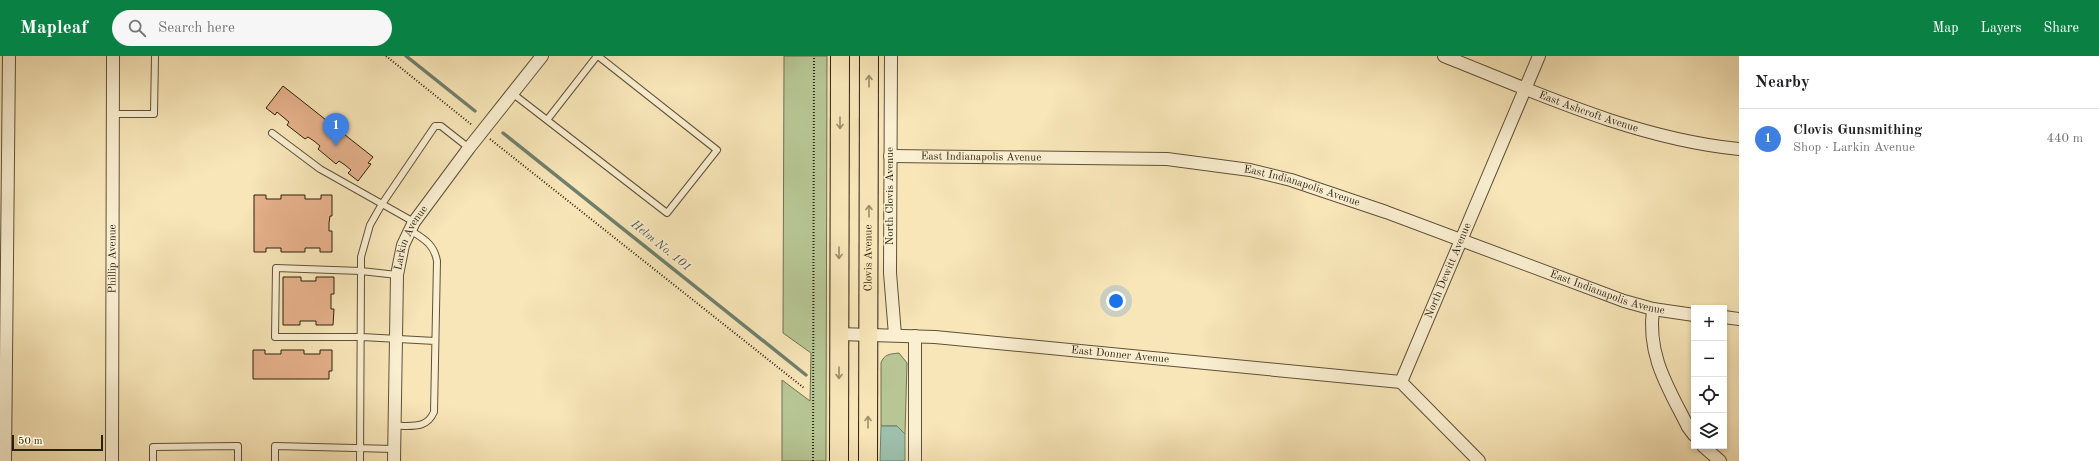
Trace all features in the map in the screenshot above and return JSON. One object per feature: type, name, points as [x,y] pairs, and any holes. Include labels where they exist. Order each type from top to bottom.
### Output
[{"type":"main road","points":[[839,461],[840,56]]},
{"type":"main road","name":"Clovis Avenue","points":[[868,461],[869,56]]},
{"type":"street","points":[[5,461],[9,56]]},
{"type":"street","name":"Phillip Avenue","points":[[112,461],[113,56]]},
{"type":"street","name":"Larkin Avenue","points":[[394,455],[397,275],[403,245],[412,226],[469,148],[542,56]]},
{"type":"street","name":"North Clovis Avenue","points":[[891,56],[890,273],[894,335]]},
{"type":"street","name":"East Ashcroft Avenue","points":[[1444,56],[1603,117],[1685,141],[1739,149]]},
{"type":"street","name":"North Dewitt Avenue","points":[[1401,382],[1539,56]]},
{"type":"street","name":"East Indianapolis Avenue","points":[[890,156],[1125,157],[1167,159],[1214,164],[1291,180],[1386,212],[1461,242],[1624,301],[1653,309],[1691,315]]},
{"type":"street","points":[[1653,309],[1650,328],[1656,363],[1691,431]]},
{"type":"street","points":[[1727,317],[1739,319]]},
{"type":"street","name":"East Donner Avenue","points":[[839,334],[916,336],[1401,382]]},
{"type":"street","points":[[915,461],[916,336]]},
{"type":"street","points":[[1401,382],[1479,461]]},
{"type":"street","points":[[1707,449],[1720,461]]},
{"type":"lane","points":[[112,114],[154,114],[155,56]]},
{"type":"lane","points":[[512,93],[666,213],[717,150],[597,56],[547,120]]},
{"type":"lane","points":[[360,461],[362,338],[361,271],[362,257],[370,226],[382,204],[436,126],[441,126],[469,148]]},
{"type":"lane","points":[[272,133],[320,169],[382,204],[412,226],[427,241],[435,252],[437,262],[434,412],[431,419],[425,425],[394,426]]},
{"type":"lane","points":[[397,275],[361,271],[276,268],[275,337],[435,341]]},
{"type":"lane","points":[[153,461],[153,447],[238,446],[238,461]]},
{"type":"lane","points":[[275,461],[276,446],[360,448],[394,455]]},
{"type":"path","points":[[386,56],[804,388]]},
{"type":"path","points":[[813,461],[814,56]]},
{"type":"shaded area","points":[[784,56],[827,56],[826,461],[782,461],[782,380],[810,401],[811,353],[783,333]]},
{"type":"shaded area","points":[[899,353],[907,363],[905,434],[897,426],[881,426],[881,363],[886,356]]},
{"type":"shaded area","points":[[881,426],[897,426],[905,434],[905,461],[880,461]]},
{"type":"building","points":[[283,86],[373,157],[368,163],[371,164],[358,181],[348,173],[351,170],[345,165],[339,161],[336,164],[318,149],[320,146],[314,141],[308,137],[305,139],[287,125],[289,122],[277,112],[275,115],[266,108]]},
{"type":"building","points":[[254,195],[266,195],[266,199],[281,199],[281,195],[305,195],[305,199],[321,199],[321,195],[332,195],[332,216],[330,216],[329,231],[332,231],[332,252],[320,252],[320,248],[305,248],[305,252],[281,252],[281,248],[266,248],[266,252],[254,252]]},
{"type":"building","points":[[283,277],[301,277],[301,281],[316,281],[316,277],[334,277],[334,294],[331,294],[331,309],[334,309],[333,325],[316,325],[316,321],[300,321],[300,325],[283,325]]},
{"type":"building","points":[[253,350],[265,350],[265,354],[281,354],[281,350],[304,350],[304,354],[320,354],[320,350],[332,350],[332,371],[329,371],[329,379],[253,379]]},
{"type":"waterway","name":"Helm No. 101","points":[[406,56],[475,111]]},
{"type":"waterway","name":"Helm No. 101","points":[[503,133],[806,375]]},
{"type":"place","name":"Clovis Gunsmithing","points":[[336,146]]}]
